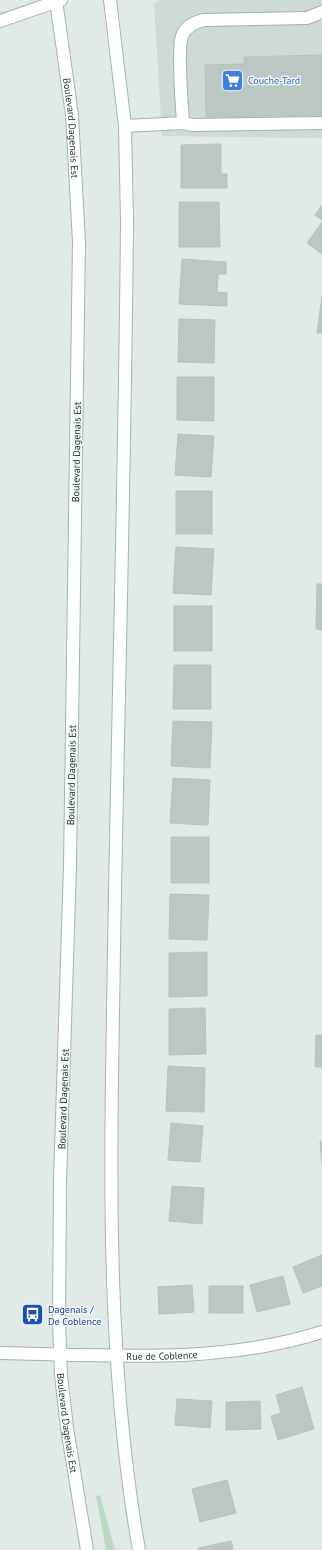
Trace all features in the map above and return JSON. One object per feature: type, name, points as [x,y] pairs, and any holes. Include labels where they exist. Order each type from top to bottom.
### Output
[{"type":"main road","points":[[110,0],[125,126],[127,255],[111,1185],[116,1355],[126,1460],[139,1550]]},
{"type":"main road","points":[[0,21],[58,1]]},
{"type":"main road","name":"Boulevard Dagenais Est","points":[[58,1],[72,115],[79,242],[70,874],[58,1274],[60,1354],[69,1443],[87,1550]]},
{"type":"main road","points":[[183,123],[180,46],[182,35],[188,26],[204,20],[307,18],[322,12]]},
{"type":"main road","points":[[125,126],[183,123],[192,125],[322,123]]},
{"type":"main road","name":"Rue de Coblence","points":[[0,1353],[116,1355],[209,1354],[290,1342],[322,1332]]},
{"type":"shaded area","points":[[161,0],[322,0],[322,138],[162,136],[154,3]]},
{"type":"green space","points":[[100,1495],[115,1550],[106,1550],[96,1496]]},
{"type":"building","points":[[322,55],[322,115],[206,117],[205,65],[244,64],[244,57]]},
{"type":"building","points":[[221,144],[221,174],[227,174],[227,188],[181,188],[181,145]]},
{"type":"building","points":[[179,202],[219,202],[220,247],[179,247]]},
{"type":"building","points":[[322,205],[322,220],[315,215]]},
{"type":"building","points":[[322,222],[322,254],[307,243]]},
{"type":"building","points":[[182,259],[226,262],[226,274],[218,274],[217,292],[227,293],[227,306],[179,304]]},
{"type":"building","points":[[322,296],[322,333],[317,333]]},
{"type":"building","points":[[179,319],[215,320],[214,363],[178,362]]},
{"type":"building","points":[[177,377],[214,377],[214,421],[177,420]]},
{"type":"building","points":[[178,434],[214,436],[211,477],[175,475]]},
{"type":"building","points":[[176,491],[212,491],[212,534],[176,534]]},
{"type":"building","points":[[176,547],[214,549],[211,595],[173,593]]},
{"type":"building","points":[[317,584],[322,584],[322,630],[316,629]]},
{"type":"building","points":[[174,606],[212,606],[212,651],[174,651]]},
{"type":"building","points":[[174,665],[211,665],[211,709],[173,709]]},
{"type":"building","points":[[173,721],[212,722],[210,768],[171,766]]},
{"type":"building","points":[[173,778],[210,780],[208,825],[170,823]]},
{"type":"building","points":[[171,837],[209,837],[209,883],[171,883]]},
{"type":"building","points":[[170,894],[209,895],[207,940],[169,939]]},
{"type":"building","points":[[207,952],[207,996],[169,997],[169,953]]},
{"type":"building","points":[[205,1008],[206,1054],[169,1055],[169,1009]]},
{"type":"building","points":[[316,1035],[322,1035],[322,1067],[315,1067]]},
{"type":"building","points":[[168,1066],[205,1068],[204,1112],[166,1111]]},
{"type":"building","points":[[171,1123],[203,1126],[200,1162],[168,1160]]},
{"type":"building","points":[[322,1141],[322,1164],[320,1142]]},
{"type":"building","points":[[172,1186],[204,1188],[202,1224],[169,1221]]},
{"type":"building","points":[[322,1255],[322,1286],[303,1293],[293,1267]]},
{"type":"building","points":[[283,1276],[290,1304],[257,1312],[250,1285]]},
{"type":"building","points":[[192,1285],[194,1312],[159,1314],[158,1287]]},
{"type":"building","points":[[209,1286],[243,1286],[243,1313],[209,1313]]},
{"type":"building","points":[[302,1387],[314,1429],[278,1440],[271,1416],[281,1413],[276,1395]]},
{"type":"building","points":[[177,1399],[212,1401],[210,1428],[175,1425]]},
{"type":"building","points":[[260,1401],[261,1429],[226,1430],[226,1402]]},
{"type":"building","points":[[227,1480],[236,1513],[200,1522],[192,1489]]},
{"type":"building","points":[[231,1541],[233,1550],[199,1550],[198,1548]]},
{"type":"place","name":"Couche-Tard","points":[[233,80]]},
{"type":"place","name":"Dagenais / De Coblence","points":[[33,1315]]}]
